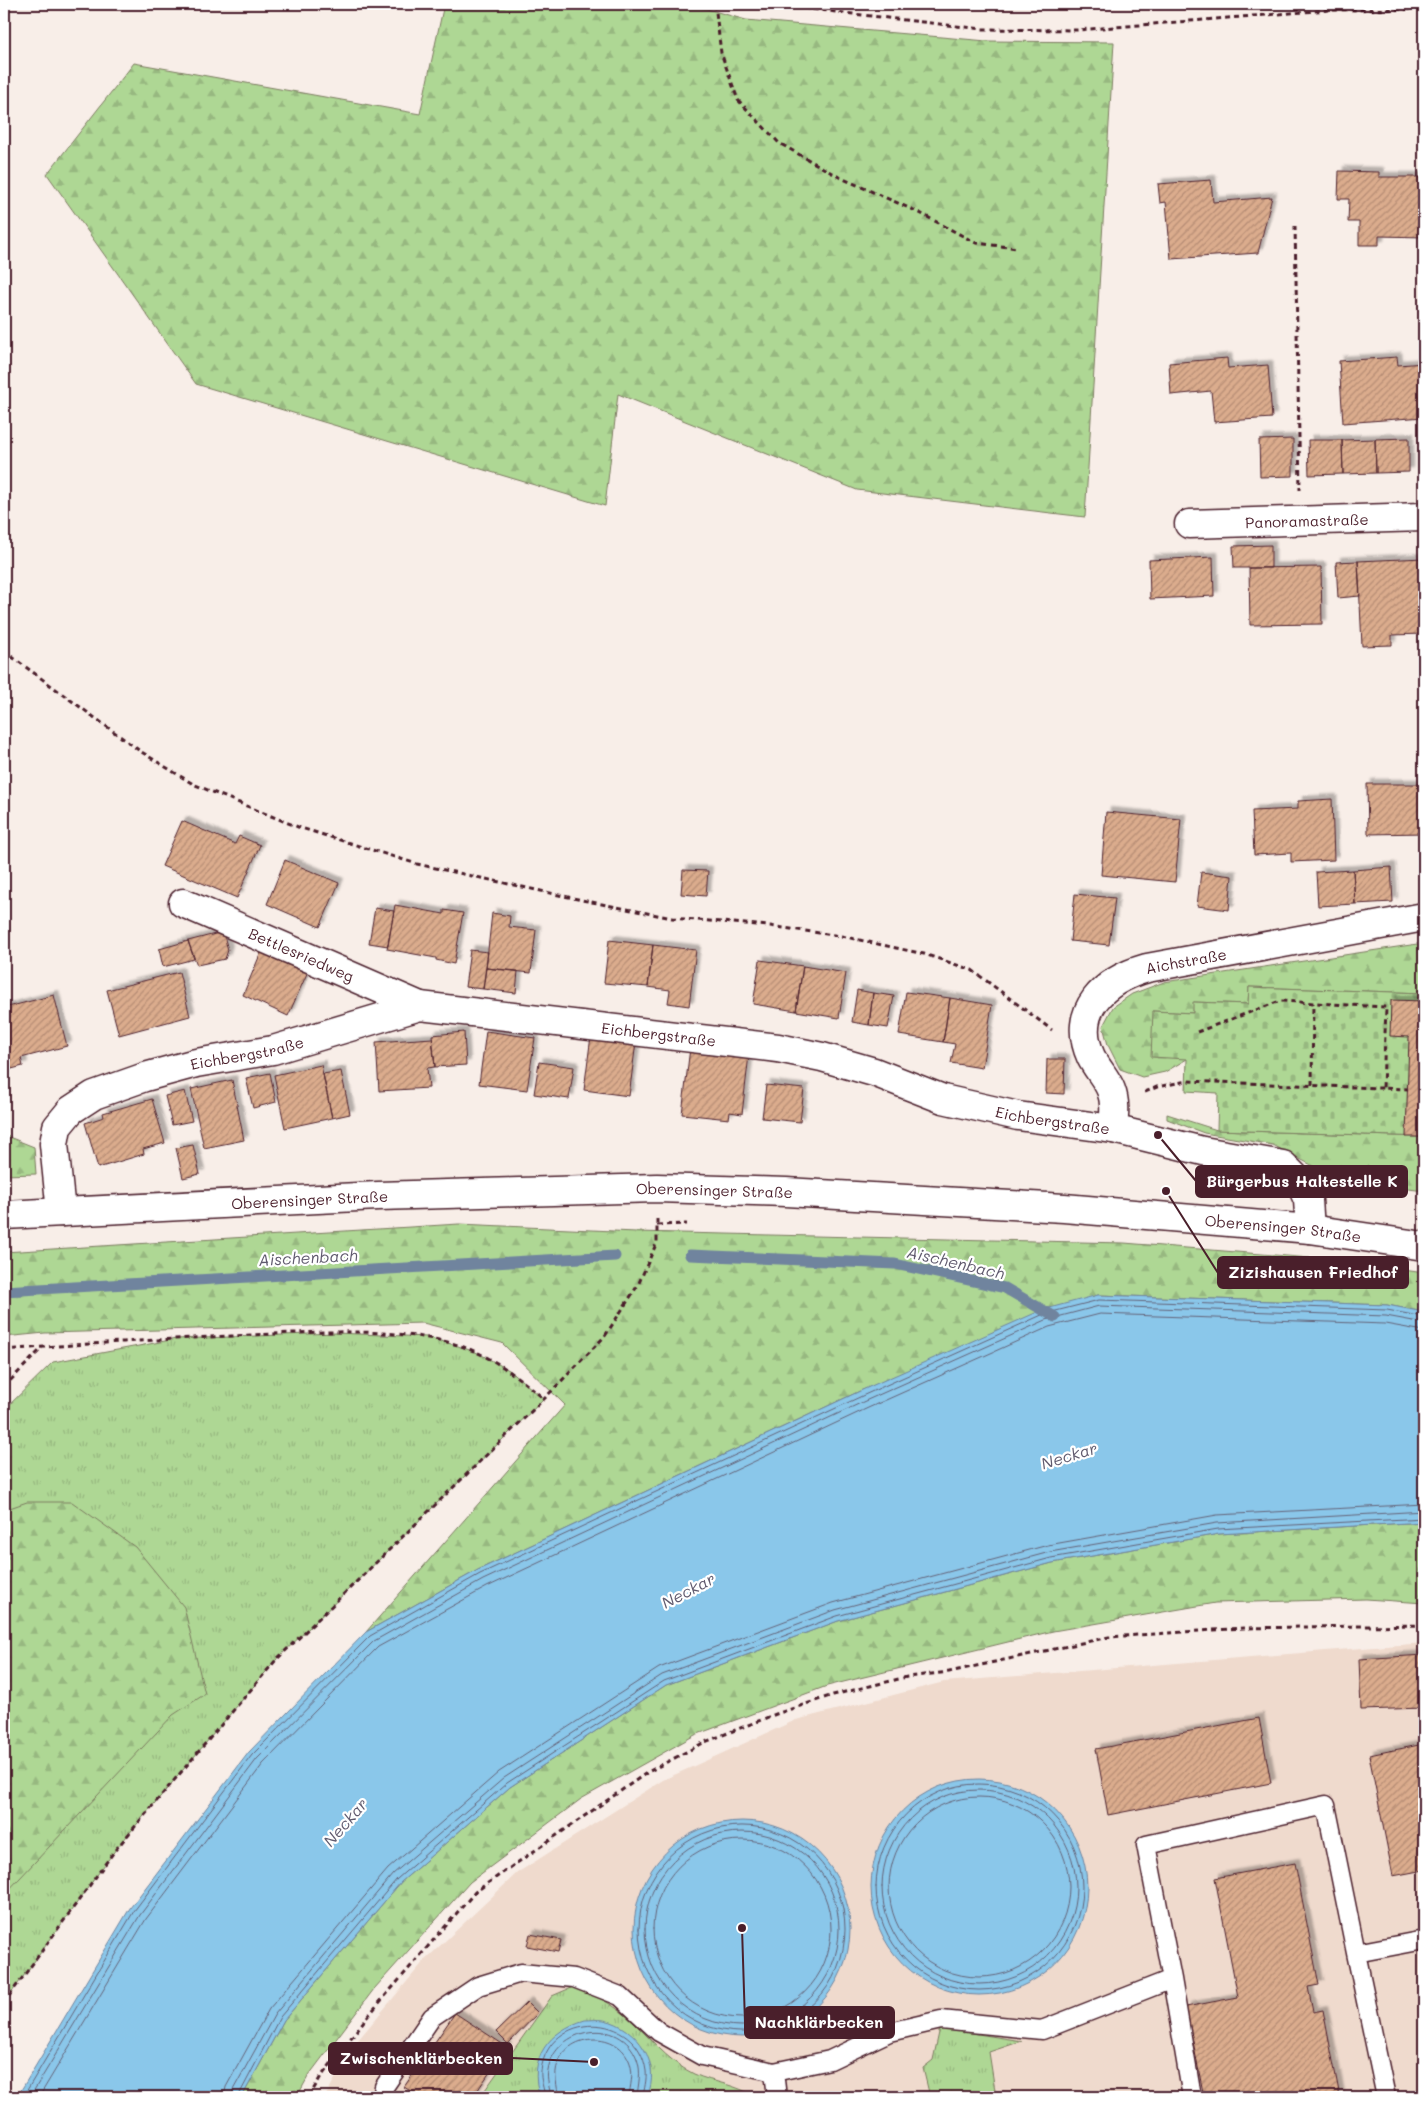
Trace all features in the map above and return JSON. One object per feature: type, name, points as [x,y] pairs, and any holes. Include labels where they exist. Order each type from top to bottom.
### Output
[{"type":"street","name":"Panoramastraße","points":[[1189,524],[1424,517]]},
{"type":"street","name":"Bettlesriedweg","points":[[183,902],[420,1006]]},
{"type":"street","name":"Aichstraße","points":[[1114,1117],[1111,1090],[1092,1059],[1087,1046],[1084,1026],[1093,1001],[1106,986],[1128,973],[1147,968],[1424,917]]},
{"type":"street","name":"Eichbergstraße","points":[[61,1212],[54,1144],[57,1127],[71,1110],[94,1095],[145,1077],[196,1063],[273,1050],[420,1006],[778,1048],[822,1057],[874,1072],[943,1099],[1018,1116],[1114,1117],[1203,1151],[1282,1164],[1300,1182],[1308,1200],[1310,1229]]},
{"type":"street","name":"Oberensinger Straße","points":[[4,1215],[378,1196],[657,1188],[896,1197],[1064,1208],[1310,1229],[1424,1246]]},
{"type":"lane","points":[[1192,2097],[1172,1978],[1146,1845],[1326,1805],[1386,2097]]},
{"type":"lane","points":[[1356,1953],[1424,1940]]},
{"type":"lane","points":[[382,2097],[384,2088],[432,2017],[478,1986],[520,1973],[574,1978],[583,1981],[620,1996],[659,2032],[702,2056],[774,2072],[830,2060],[889,2032],[942,2020],[1042,2030],[1172,1978]]},
{"type":"lane","points":[[774,2072],[777,2097]]},
{"type":"path","points":[[715,4],[722,53],[738,100],[779,143],[839,177],[918,212],[976,243],[1017,248]]},
{"type":"path","points":[[768,4],[982,29],[1077,30],[1329,10],[1424,9]]},
{"type":"path","points":[[1329,4],[1329,10]]},
{"type":"path","points":[[1295,226],[1300,520]]},
{"type":"path","points":[[4,651],[140,751],[193,784],[298,827],[417,864],[591,902],[672,918],[770,926],[841,936],[924,954],[972,970],[1052,1030],[1087,1046]]},
{"type":"path","points":[[1196,1032],[1280,1001],[1386,1007],[1383,1088]]},
{"type":"path","points":[[1312,1086],[1314,1003]]},
{"type":"path","points":[[1114,1117],[1157,1087],[1187,1081],[1408,1089]]},
{"type":"path","points":[[4,2003],[116,1849],[276,1660],[544,1399],[605,1336],[638,1285],[656,1242],[657,1225]]},
{"type":"path","points":[[4,1350],[277,1334],[396,1334],[427,1337],[478,1353],[509,1370],[544,1399]]},
{"type":"path","points":[[4,1387],[42,1347]]},
{"type":"path","points":[[309,2097],[320,2078],[367,2017],[475,1892],[648,1772],[705,1742],[833,1694],[907,1677],[948,1672],[1109,1637],[1244,1628],[1424,1625]]},
{"type":"shaded area","points":[[1424,1643],[1424,2097],[325,2097],[353,2046],[425,1960],[517,1873],[663,1780],[796,1720],[944,1682]]},
{"type":"green space","points":[[444,4],[689,4],[746,20],[987,41],[1114,42],[1085,517],[857,490],[618,394],[605,506],[196,384],[47,174],[134,63],[420,114]]},
{"type":"green space","points":[[1424,943],[1424,993],[1249,987],[1248,1004],[1194,1002],[1193,1013],[1153,1011],[1187,1059],[1165,1072],[1142,1077],[1120,1069],[1108,1045],[1103,1026],[1113,1007],[1132,994],[1164,982]]},
{"type":"green space","points":[[1249,987],[1424,993],[1424,1137],[1217,1130],[1218,1093],[1186,1091],[1187,1059],[1151,1057],[1153,1011],[1193,1013],[1193,1002],[1248,1004]]},
{"type":"green space","points":[[1167,1114],[1217,1130],[1424,1137],[1424,1191],[1356,1182],[1321,1170],[1273,1145],[1204,1133],[1167,1119]]},
{"type":"green space","points":[[4,1135],[34,1147],[36,1174],[4,1175]]},
{"type":"green space","points":[[459,1224],[636,1232],[1124,1243],[1336,1260],[1424,1273],[1424,1312],[1387,1305],[1098,1295],[860,1391],[478,1570],[366,1632],[565,1405],[502,1343],[423,1323],[45,1333],[4,1337],[4,1252]]},
{"type":"green space","points":[[336,1333],[427,1337],[458,1346],[478,1353],[509,1370],[544,1399],[276,1660],[116,1849],[4,2003],[4,1410],[53,1362],[176,1339]]},
{"type":"green space","points":[[27,1502],[72,1502],[135,1547],[184,1607],[205,1694],[173,1715],[4,1895],[4,1510]]},
{"type":"green space","points":[[1424,1522],[1424,1603],[1366,1599],[1215,1603],[1053,1631],[827,1686],[695,1735],[581,1799],[470,1882],[374,1989],[309,2075],[297,2097],[242,2097],[284,2020],[401,1882],[510,1787],[666,1685],[838,1621],[1052,1563],[1219,1534]]},
{"type":"green space","points":[[573,1987],[600,1998],[618,2009],[674,2062],[694,2074],[733,2086],[755,2097],[480,2097],[552,1996]]},
{"type":"green space","points":[[940,2028],[1022,2041],[989,2052],[996,2097],[930,2097],[923,2068],[933,2060]]},
{"type":"water","name":"Neckar","points":[[1098,1295],[1387,1305],[1424,1312],[1424,1522],[1219,1534],[1052,1563],[838,1621],[666,1685],[510,1787],[401,1882],[284,2020],[242,2097],[17,2097],[130,1908],[249,1752],[366,1632],[478,1570],[860,1391],[1042,1310]]},
{"type":"water","points":[[968,1779],[990,1779],[1010,1783],[1030,1791],[1056,1810],[1075,1836],[1083,1856],[1087,1887],[1083,1918],[1075,1938],[1056,1964],[1030,1983],[1010,1991],[990,1995],[968,1995],[948,1991],[928,1983],[910,1971],[895,1956],[883,1938],[875,1918],[871,1898],[871,1876],[875,1856],[883,1836],[895,1818],[910,1803],[928,1791],[948,1783]]},
{"type":"water","points":[[731,1821],[753,1821],[773,1825],[793,1833],[819,1852],[838,1878],[846,1898],[850,1929],[846,1960],[838,1980],[819,2006],[793,2025],[773,2033],[753,2037],[731,2037],[711,2033],[691,2025],[673,2013],[658,1998],[646,1980],[638,1960],[634,1940],[634,1918],[638,1898],[646,1878],[658,1860],[673,1845],[691,1833],[711,1825]]},
{"type":"water","points":[[585,2020],[604,2020],[616,2024],[627,2030],[637,2039],[649,2060],[651,2085],[647,2097],[540,2097],[536,2070],[544,2048],[561,2031]]},
{"type":"building","points":[[1339,171],[1379,172],[1379,177],[1424,177],[1424,237],[1379,236],[1379,245],[1359,245],[1359,222],[1348,222],[1349,199],[1338,199]]},
{"type":"building","points":[[1211,180],[1213,202],[1272,197],[1258,253],[1171,259],[1166,202],[1160,203],[1158,184]]},
{"type":"building","points":[[1397,357],[1398,365],[1424,363],[1424,417],[1343,423],[1339,361]]},
{"type":"building","points":[[1227,358],[1228,368],[1268,365],[1272,418],[1214,422],[1211,391],[1171,395],[1169,363]]},
{"type":"building","points":[[1409,438],[1409,472],[1376,473],[1375,439]]},
{"type":"building","points":[[1293,439],[1293,476],[1260,477],[1259,440]]},
{"type":"building","points":[[1375,439],[1376,473],[1343,474],[1342,440]]},
{"type":"building","points":[[1308,440],[1342,440],[1343,474],[1309,475]]},
{"type":"building","points":[[1271,545],[1271,568],[1234,568],[1233,546]]},
{"type":"building","points":[[1213,557],[1214,596],[1150,599],[1149,560]]},
{"type":"building","points":[[1424,558],[1424,634],[1392,635],[1392,645],[1362,646],[1358,561]]},
{"type":"building","points":[[1358,561],[1360,596],[1338,598],[1336,562]]},
{"type":"building","points":[[1321,567],[1322,624],[1250,625],[1249,568]]},
{"type":"building","points":[[1367,784],[1424,784],[1424,833],[1368,834]]},
{"type":"building","points":[[1332,799],[1334,860],[1291,862],[1291,853],[1254,855],[1252,811],[1298,809],[1298,801]]},
{"type":"building","points":[[1106,812],[1181,819],[1175,882],[1101,875]]},
{"type":"building","points":[[182,821],[235,844],[239,836],[260,845],[237,898],[162,866]]},
{"type":"building","points":[[285,860],[339,883],[320,927],[267,904]]},
{"type":"building","points":[[1391,867],[1393,902],[1355,904],[1353,870]]},
{"type":"building","points":[[683,870],[708,871],[706,896],[681,894]]},
{"type":"building","points":[[1353,870],[1355,904],[1318,906],[1316,872]]},
{"type":"building","points":[[1201,872],[1232,876],[1229,910],[1197,906]]},
{"type":"building","points":[[1075,894],[1115,898],[1109,945],[1070,941]]},
{"type":"building","points":[[395,905],[444,914],[444,910],[463,913],[454,964],[436,960],[436,958],[387,949]]},
{"type":"building","points":[[375,908],[394,911],[388,946],[369,943]]},
{"type":"building","points":[[492,913],[510,916],[509,927],[536,930],[531,973],[486,968]]},
{"type":"building","points":[[223,932],[228,950],[225,959],[197,965],[188,941]]},
{"type":"building","points":[[609,940],[653,945],[648,987],[604,983]]},
{"type":"building","points":[[188,941],[194,959],[163,967],[159,949]]},
{"type":"building","points":[[653,945],[696,950],[689,1006],[668,1003],[670,990],[648,987]]},
{"type":"building","points":[[262,950],[309,969],[288,1016],[243,995]]},
{"type":"building","points":[[470,950],[488,952],[483,989],[465,987]]},
{"type":"building","points":[[760,960],[803,966],[796,1011],[753,1004]]},
{"type":"building","points":[[803,966],[846,973],[839,1018],[796,1011]]},
{"type":"building","points":[[486,968],[518,971],[516,993],[483,989]]},
{"type":"building","points":[[179,972],[190,1016],[119,1035],[107,990]]},
{"type":"building","points":[[857,990],[873,993],[869,1025],[852,1022]]},
{"type":"building","points":[[906,992],[950,998],[943,1042],[899,1035]]},
{"type":"building","points":[[873,993],[894,996],[888,1028],[869,1025]]},
{"type":"building","points":[[54,995],[67,1046],[21,1058],[23,1066],[4,1071],[4,1008]]},
{"type":"building","points":[[950,998],[992,1005],[982,1068],[951,1063],[955,1044],[943,1042]]},
{"type":"building","points":[[1391,1000],[1424,1001],[1424,1137],[1406,1137],[1409,1037],[1390,1036]]},
{"type":"building","points":[[486,1031],[535,1038],[527,1090],[479,1084]]},
{"type":"building","points":[[464,1032],[466,1065],[435,1067],[432,1035]]},
{"type":"building","points":[[591,1036],[636,1042],[629,1096],[584,1090]]},
{"type":"building","points":[[432,1038],[435,1067],[427,1068],[429,1088],[379,1091],[376,1042]]},
{"type":"building","points":[[690,1048],[749,1055],[742,1114],[730,1112],[729,1119],[682,1114]]},
{"type":"building","points":[[1047,1059],[1065,1059],[1064,1094],[1046,1093]]},
{"type":"building","points":[[539,1062],[574,1067],[569,1099],[534,1094]]},
{"type":"building","points":[[321,1065],[332,1118],[285,1128],[274,1075]]},
{"type":"building","points":[[341,1071],[350,1114],[332,1118],[323,1074]]},
{"type":"building","points":[[270,1073],[276,1102],[253,1108],[246,1078]]},
{"type":"building","points":[[232,1080],[244,1140],[204,1148],[191,1089]]},
{"type":"building","points":[[766,1085],[804,1089],[800,1122],[762,1118]]},
{"type":"building","points":[[185,1091],[192,1121],[172,1125],[165,1096]]},
{"type":"building","points":[[152,1099],[165,1143],[143,1149],[144,1154],[98,1168],[85,1123],[104,1117],[103,1113]]},
{"type":"building","points":[[193,1145],[200,1174],[183,1178],[176,1148]]},
{"type":"building","points":[[1424,1655],[1424,1708],[1361,1710],[1359,1659]]},
{"type":"building","points":[[1259,1718],[1271,1783],[1108,1815],[1096,1749]]},
{"type":"building","points":[[1424,1744],[1424,1870],[1393,1876],[1369,1755]]},
{"type":"building","points":[[1295,1863],[1319,1985],[1308,1987],[1313,2012],[1323,2010],[1340,2097],[1204,2097],[1186,2007],[1238,1997],[1215,1878]]},
{"type":"building","points":[[530,1934],[561,1940],[558,1952],[527,1946]]},
{"type":"building","points":[[527,2002],[538,2013],[508,2044],[496,2032]]},
{"type":"building","points":[[455,2013],[507,2047],[473,2097],[420,2097],[404,2087]]},
{"type":"waterway","name":"Aischenbach","points":[[690,1255],[895,1264],[1005,1288],[1055,1317]]},
{"type":"waterway","name":"Aischenbach","points":[[4,1291],[615,1256]]},
{"type":"place","name":"Bürgerbus Haltestelle K","points":[[1158,1135]]},
{"type":"place","name":"Zizishausen Friedhof","points":[[1166,1191]]},
{"type":"place","name":"Nachklärbecken","points":[[742,1928]]},
{"type":"place","name":"Zwischenklärbecken","points":[[594,2062]]}]
